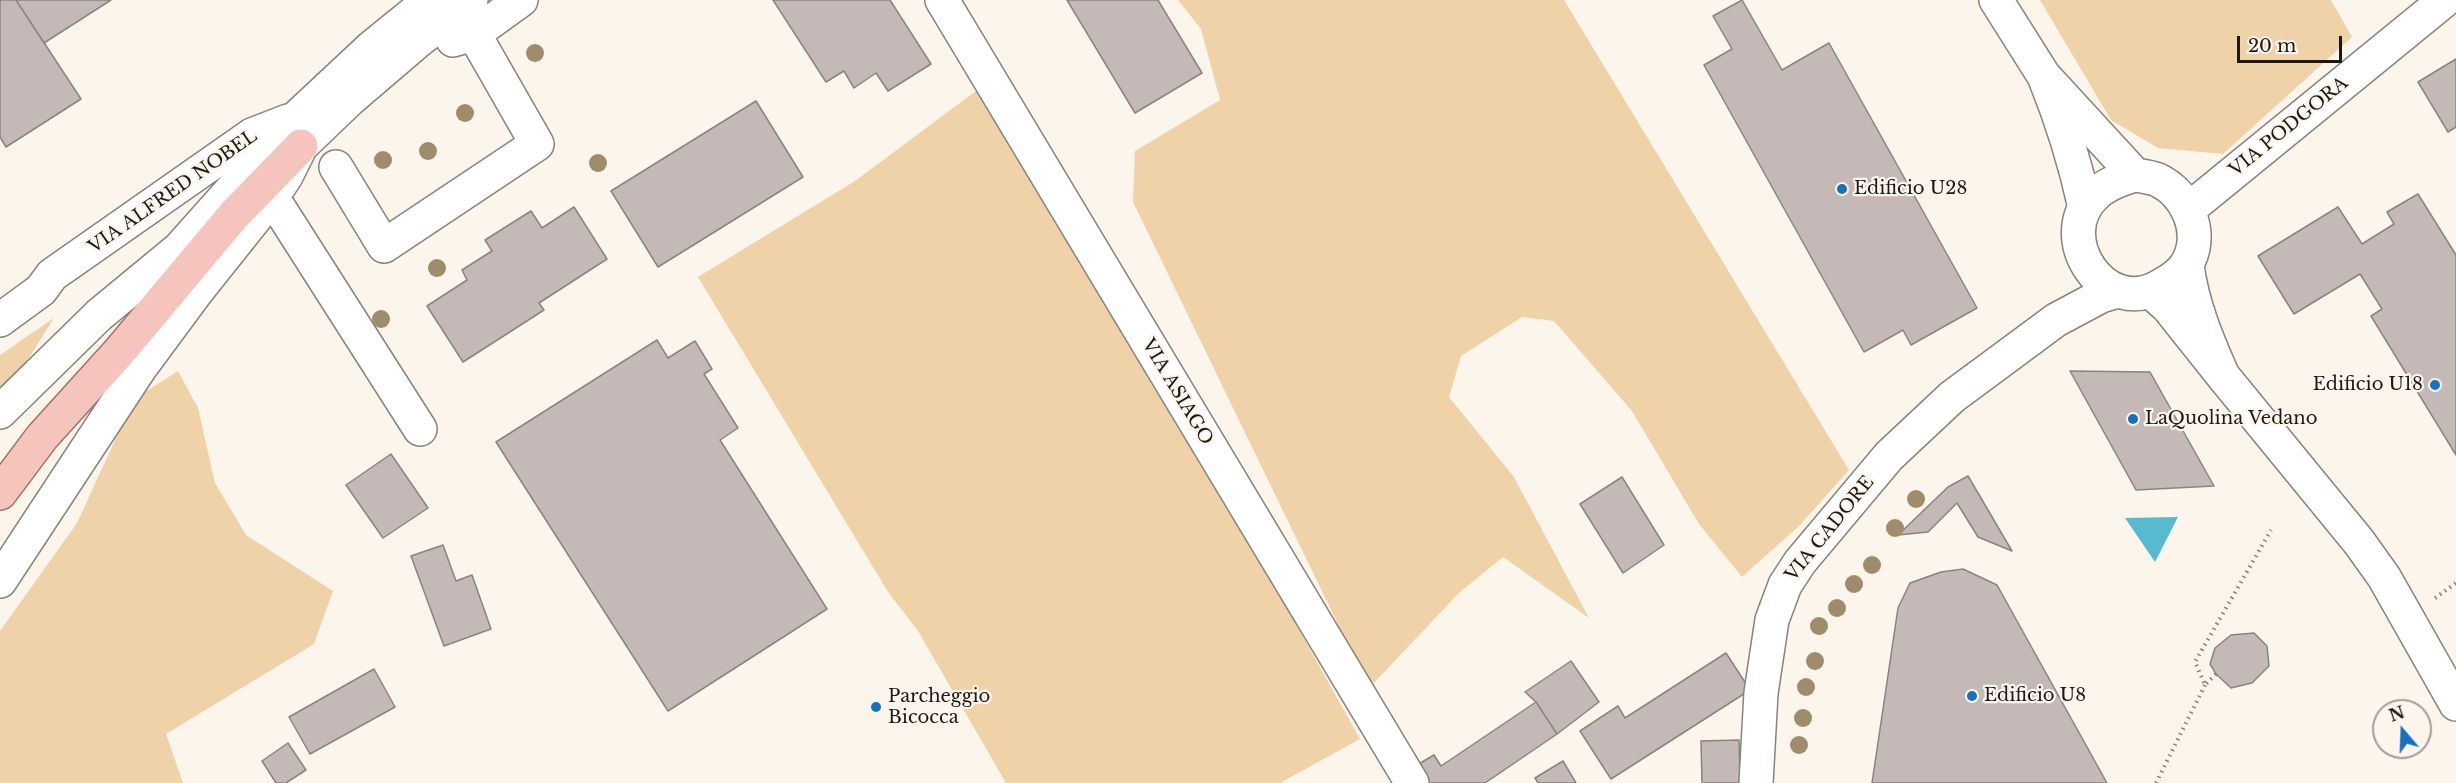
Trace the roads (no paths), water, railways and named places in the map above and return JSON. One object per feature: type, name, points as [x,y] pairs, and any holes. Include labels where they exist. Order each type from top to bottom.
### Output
[{"type":"main road","points":[[42,437],[120,352],[234,215],[298,132]]},
{"type":"main road","points":[[0,493],[42,437],[97,352],[179,249]]},
{"type":"street","name":"VIA ALFRED NOBEL","points":[[298,132],[372,47],[430,0]]},
{"type":"street","name":"VIA ALFRED NOBEL","points":[[0,320],[41,290],[52,275],[252,135],[271,126],[298,132],[349,100],[418,41],[471,0]]},
{"type":"street","points":[[418,41],[460,39],[474,34],[521,0]]},
{"type":"street","name":"VIA ASIAGO","points":[[942,0],[1404,771]]},
{"type":"street","points":[[1996,0],[2044,76],[2135,175]]},
{"type":"street","name":"VIA PODGORA","points":[[2189,209],[2445,0]]},
{"type":"street","points":[[336,167],[384,246],[537,144],[474,34]]},
{"type":"street","points":[[2044,76],[2069,142],[2085,208]]},
{"type":"street","points":[[0,581],[140,368],[286,176],[298,132]]},
{"type":"street","points":[[0,412],[99,315],[179,249],[298,132]]},
{"type":"street","points":[[2135,175],[2158,180],[2174,192],[2189,209],[2194,250],[2187,265],[2177,275],[2151,292],[2135,294],[2118,291],[2100,282],[2085,262],[2079,242],[2080,221],[2094,195],[2115,181],[2135,175]]},
{"type":"street","points":[[272,196],[420,429]]},
{"type":"street","points":[[2187,265],[2189,282],[2202,326],[2223,376]]},
{"type":"street","name":"VIA CADORE","points":[[1756,783],[1761,693],[1772,620],[1785,585],[1800,562],[1889,456],[1952,397],[2056,320],[2101,296],[2118,291]]},
{"type":"street","points":[[2151,292],[2168,307],[2359,542],[2384,577],[2422,640],[2456,704]]},
{"type":"water","points":[[2178,517],[2155,562],[2125,518]]},
{"type":"place","name":"Edificio U28","points":[[1842,189]]},
{"type":"place","name":"Edificio U18","points":[[2435,385]]},
{"type":"place","name":"LaQuolina Vedano","points":[[2133,419]]},
{"type":"place","name":"Edificio U8","points":[[1972,696]]},
{"type":"place","name":"Parcheggio Bicocca","points":[[876,707]]}]
